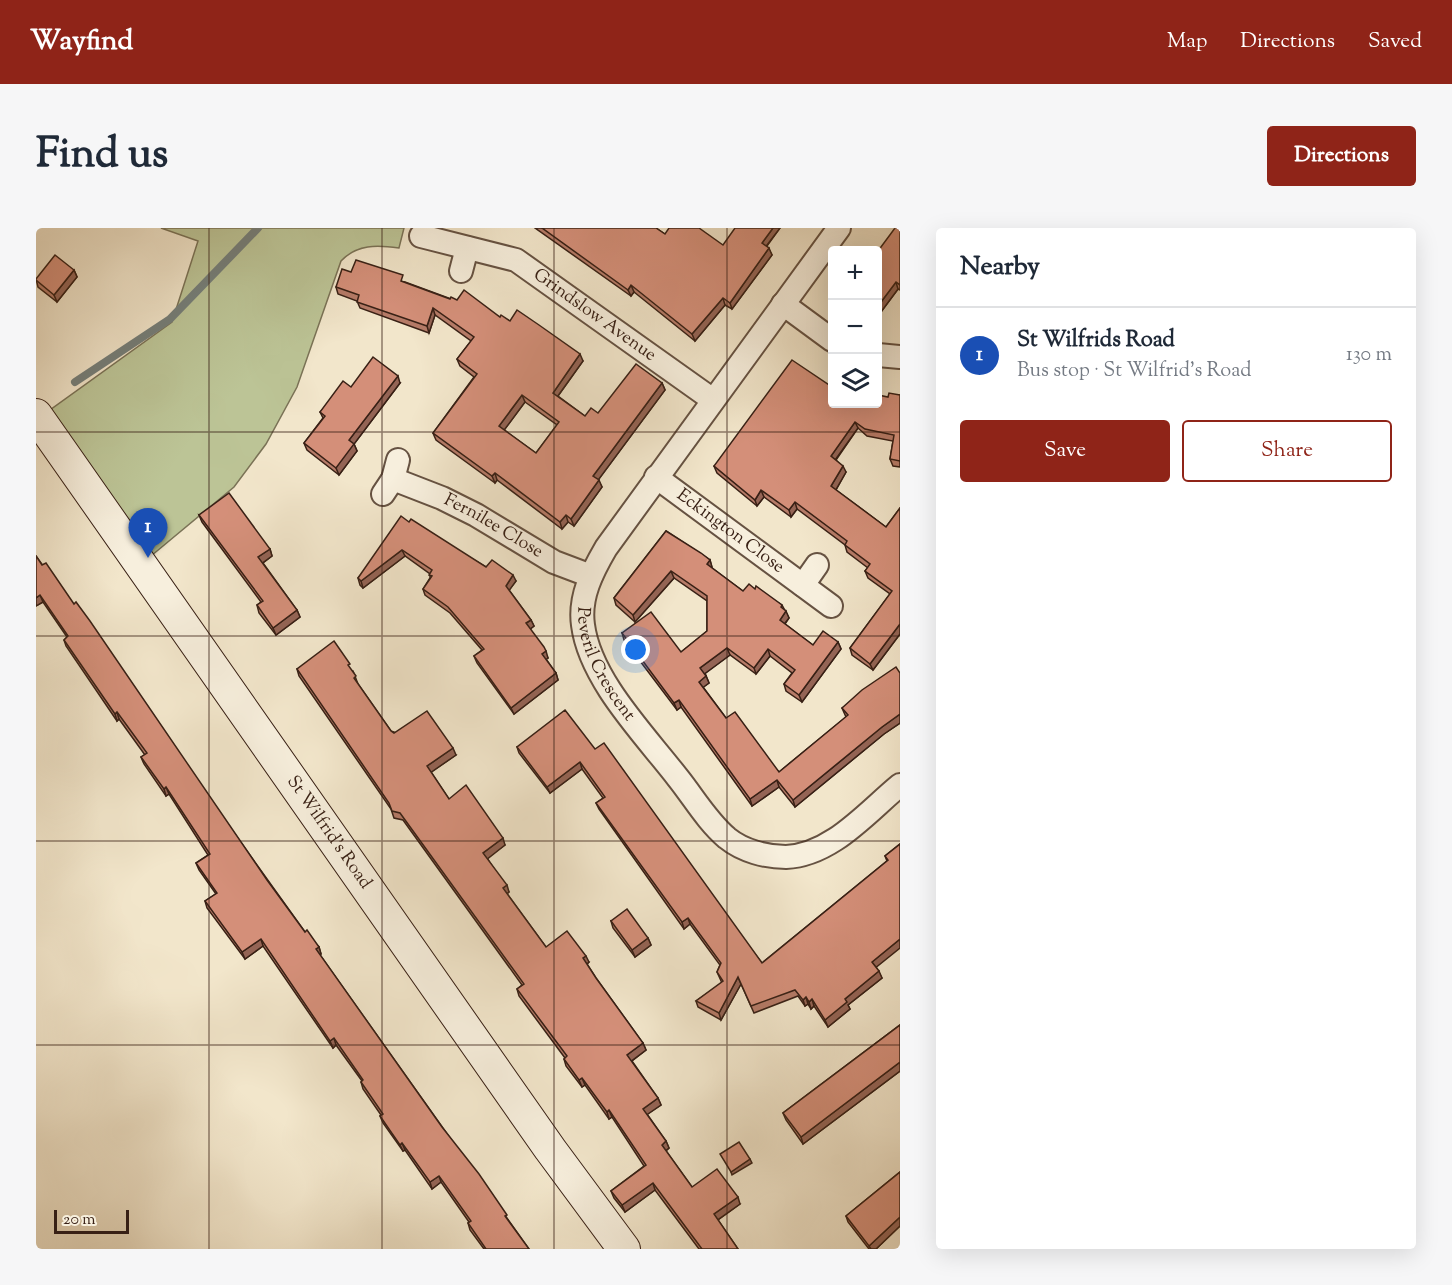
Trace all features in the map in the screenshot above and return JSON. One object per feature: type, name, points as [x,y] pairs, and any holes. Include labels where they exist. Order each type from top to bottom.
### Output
[{"type":"street","name":"Peveril Crescent","points":[[839,228],[606,548],[591,576],[583,603],[583,623],[587,646],[610,689],[714,826],[740,846],[769,856],[803,855],[831,842],[900,786]]},
{"type":"street","name":"Grindslow Avenue","points":[[421,236],[507,257],[524,265],[713,400]]},
{"type":"street","points":[[461,271],[467,248]]},
{"type":"street","points":[[783,304],[828,337]]},
{"type":"street","points":[[882,355],[900,357]]},
{"type":"street","name":"St Wilfrid's Road","points":[[36,415],[550,1149],[624,1249]]},
{"type":"street","name":"Eckington Close","points":[[656,477],[831,606]]},
{"type":"street","name":"Fernilee Close","points":[[392,478],[459,506],[544,556],[591,576]]},
{"type":"street","name":"Eckington Close","points":[[803,585],[817,565]]},
{"type":"green space","points":[[161,228],[404,228],[399,248],[368,247],[354,251],[341,261],[297,387],[266,444],[234,487],[151,556],[50,410],[172,322],[198,241]]},
{"type":"building","points":[[542,228],[656,228],[665,234],[669,228],[699,228],[723,245],[735,228],[773,228],[762,243],[769,248],[730,303],[723,298],[692,334],[631,285],[628,290]]},
{"type":"building","points":[[895,228],[900,228],[900,285],[896,282],[882,301],[882,246]]},
{"type":"building","points":[[55,255],[74,270],[54,295],[36,279]]},
{"type":"building","points":[[356,260],[403,275],[401,281],[450,299],[451,297],[457,300],[464,290],[500,317],[501,315],[510,321],[517,310],[580,354],[553,393],[585,416],[591,408],[598,413],[636,364],[662,383],[593,476],[599,480],[571,519],[566,515],[560,522],[495,473],[492,476],[433,433],[477,374],[457,359],[474,337],[433,308],[427,326],[357,302],[359,295],[336,287],[342,269],[351,272]],"holes":[[[522,395],[559,422],[536,453],[499,426]]]},
{"type":"building","points":[[373,357],[398,376],[349,440],[354,444],[336,468],[304,443],[325,416],[320,412],[343,381],[351,387]]},
{"type":"building","points":[[792,360],[828,384],[828,408],[882,408],[882,396],[888,397],[889,393],[900,395],[900,461],[890,459],[894,435],[865,429],[855,422],[831,456],[843,466],[831,486],[886,527],[900,508],[900,624],[870,664],[850,648],[892,591],[865,571],[870,564],[845,545],[847,541],[795,502],[789,510],[761,490],[755,500],[714,466]]},
{"type":"building","points":[[229,493],[270,549],[258,557],[297,610],[273,628],[257,605],[263,601],[199,515]]},
{"type":"building","points":[[401,516],[409,522],[411,519],[486,567],[492,560],[513,575],[506,586],[531,620],[526,623],[544,647],[546,651],[542,654],[556,673],[511,708],[474,656],[484,649],[448,607],[423,589],[432,576],[429,575],[432,570],[402,550],[361,581],[358,578]]},
{"type":"building","points":[[666,531],[710,560],[707,564],[743,591],[749,584],[755,589],[756,586],[782,605],[781,607],[786,611],[780,620],[813,645],[823,631],[838,642],[799,695],[784,684],[795,670],[768,649],[754,668],[727,648],[700,668],[706,676],[699,682],[726,718],[735,712],[779,772],[848,715],[842,708],[862,690],[896,667],[900,673],[900,714],[793,800],[777,780],[750,799],[679,700],[674,703],[622,633],[651,612],[681,652],[707,631],[707,596],[671,571],[633,615],[614,598]]},
{"type":"building","points":[[36,556],[42,565],[46,563],[74,604],[76,602],[90,621],[267,880],[305,932],[307,930],[319,947],[316,949],[442,1127],[479,1174],[529,1249],[486,1249],[468,1223],[471,1221],[439,1176],[430,1182],[402,1143],[400,1145],[380,1116],[383,1114],[361,1082],[363,1080],[334,1038],[330,1041],[261,939],[242,952],[205,901],[217,893],[196,863],[210,854],[166,787],[164,789],[141,757],[147,753],[117,712],[115,714],[64,640],[68,636],[40,595],[36,598]]},
{"type":"building","points":[[334,641],[350,664],[348,665],[356,676],[354,678],[391,731],[394,733],[427,711],[453,748],[427,766],[449,799],[466,785],[503,838],[483,853],[507,885],[503,888],[546,947],[567,931],[586,956],[583,958],[596,978],[643,1043],[627,1055],[658,1098],[643,1109],[666,1141],[662,1145],[692,1187],[717,1169],[738,1197],[714,1214],[738,1249],[702,1249],[653,1183],[622,1205],[611,1191],[646,1165],[609,1110],[607,1112],[582,1078],[579,1080],[564,1059],[567,1056],[517,989],[524,984],[400,813],[392,811],[389,803],[297,669]]},
{"type":"building","points":[[565,710],[595,749],[604,743],[762,963],[888,860],[885,856],[900,844],[900,939],[872,962],[879,971],[845,999],[847,1002],[825,1020],[812,999],[809,1002],[806,997],[803,1000],[795,990],[751,1006],[738,977],[719,1013],[696,1001],[723,981],[717,972],[721,963],[688,918],[682,922],[596,803],[605,797],[580,762],[547,787],[517,747]]},
{"type":"building","points":[[627,909],[648,938],[632,950],[611,921]]},
{"type":"building","points":[[900,1025],[900,1062],[801,1137],[783,1113]]},
{"type":"building","points":[[739,1142],[750,1159],[731,1172],[720,1154]]},
{"type":"building","points":[[900,1172],[900,1217],[869,1246],[846,1216]]},
{"type":"waterway","points":[[75,382],[170,319],[258,228]]},
{"type":"place","name":"St Wilfrids Road","points":[[148,558]]}]
